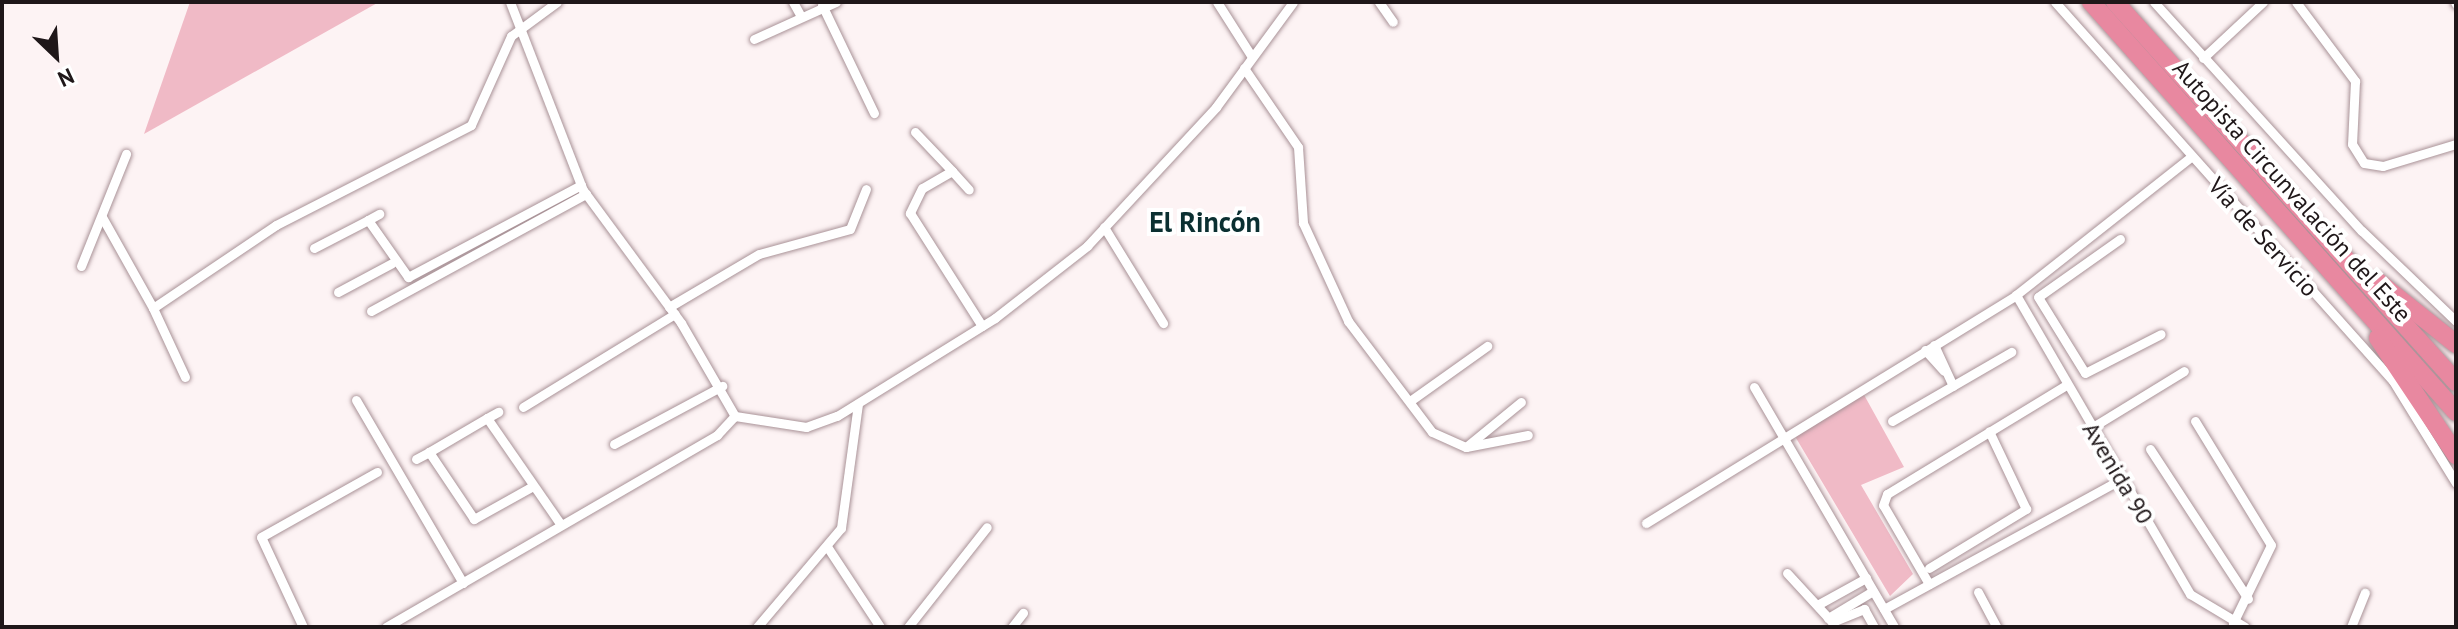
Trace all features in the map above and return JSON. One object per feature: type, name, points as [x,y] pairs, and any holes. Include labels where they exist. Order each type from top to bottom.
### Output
[{"type":"highway","name":"Autopista Circunvalación del Este","points":[[2091,2],[2456,412]]},
{"type":"highway","name":"Autopista Circunvalación del Este","points":[[2115,2],[2456,382]]},
{"type":"highway","points":[[2350,262],[2456,344]]},
{"type":"highway","points":[[2336,276],[2456,455]]},
{"type":"street","points":[[510,2],[584,189],[722,386],[735,416]]},
{"type":"street","points":[[153,308],[276,225],[471,125],[520,23],[557,2]]},
{"type":"street","points":[[793,2],[799,13]]},
{"type":"street","points":[[754,39],[799,13],[836,2]]},
{"type":"street","points":[[1217,2],[1252,57]]},
{"type":"street","points":[[735,416],[806,427],[858,404],[982,326],[1065,266],[1104,227],[1244,68],[1293,2]]},
{"type":"street","points":[[1379,2],[1393,22]]},
{"type":"street","name":"Vía de Servicio","points":[[2055,2],[2393,381],[2456,483]]},
{"type":"street","points":[[2154,2],[2362,231],[2456,321]]},
{"type":"street","points":[[2203,58],[2263,2]]},
{"type":"street","points":[[2296,2],[2355,81],[2352,144],[2364,163],[2383,166],[2456,144]]},
{"type":"street","points":[[824,4],[874,113]]},
{"type":"street","points":[[1244,68],[1298,147],[1303,223],[1348,321],[1441,440],[1466,447],[1528,435]]},
{"type":"street","points":[[915,132],[969,190]]},
{"type":"street","points":[[81,266],[126,154]]},
{"type":"street","points":[[1646,523],[1781,434],[2016,295],[2191,157]]},
{"type":"street","points":[[952,171],[922,188],[910,213],[982,326]]},
{"type":"street","points":[[368,220],[392,263],[408,277],[584,189]]},
{"type":"street","points":[[371,311],[584,189]]},
{"type":"street","points":[[523,407],[759,254],[850,229],[866,189]]},
{"type":"street","points":[[314,248],[379,214]]},
{"type":"street","points":[[102,217],[153,308],[185,377]]},
{"type":"street","points":[[1104,227],[1163,323]]},
{"type":"street","points":[[2120,239],[2038,297],[2085,373],[2161,334]]},
{"type":"street","points":[[338,292],[392,263]]},
{"type":"street","points":[[2036,279],[2046,292]]},
{"type":"street","name":"Avenida 90","points":[[2016,295],[2190,594],[2233,623],[2245,627]]},
{"type":"street","points":[[1410,401],[1487,346]]},
{"type":"street","points":[[1930,348],[1953,386]]},
{"type":"street","points":[[1892,421],[2011,352]]},
{"type":"street","points":[[2091,428],[2184,371]]},
{"type":"street","points":[[1929,584],[1884,499],[2066,385]]},
{"type":"street","points":[[614,444],[722,386]]},
{"type":"street","points":[[1754,387],[1894,627]]},
{"type":"street","points":[[356,400],[463,583]]},
{"type":"street","points":[[1466,447],[1521,402]]},
{"type":"street","points":[[757,627],[828,548],[845,516],[858,404]]},
{"type":"street","points":[[416,459],[498,412]]},
{"type":"street","points":[[386,627],[717,435],[735,416]]},
{"type":"street","points":[[487,418],[561,525]]},
{"type":"street","points":[[2195,421],[2271,545],[2248,599],[2233,623]]},
{"type":"street","points":[[1929,568],[2026,509],[1989,431]]},
{"type":"street","points":[[2150,449],[2248,599]]},
{"type":"street","points":[[429,452],[474,519],[533,486]]},
{"type":"street","points":[[303,627],[261,537],[377,472]]},
{"type":"street","points":[[1884,609],[2121,479]]},
{"type":"street","points":[[908,627],[987,527]]},
{"type":"street","points":[[828,548],[880,627]]},
{"type":"street","points":[[1787,573],[1819,604],[1834,624],[1864,609],[1874,627]]},
{"type":"street","points":[[1819,604],[1866,578]]},
{"type":"street","points":[[1828,618],[1873,591]]},
{"type":"street","points":[[1978,592],[1997,627]]},
{"type":"street","points":[[2351,627],[2365,593]]},
{"type":"street","points":[[1012,627],[1023,613]]},
{"type":"shaded area","points":[[190,2],[379,2],[144,134]]},
{"type":"shaded area","points":[[1863,393],[1904,467],[1861,485],[1913,574],[1890,596],[1796,438],[1799,429]]},
{"type":"district","name":"El Rincón","points":[[1205,222]]}]
